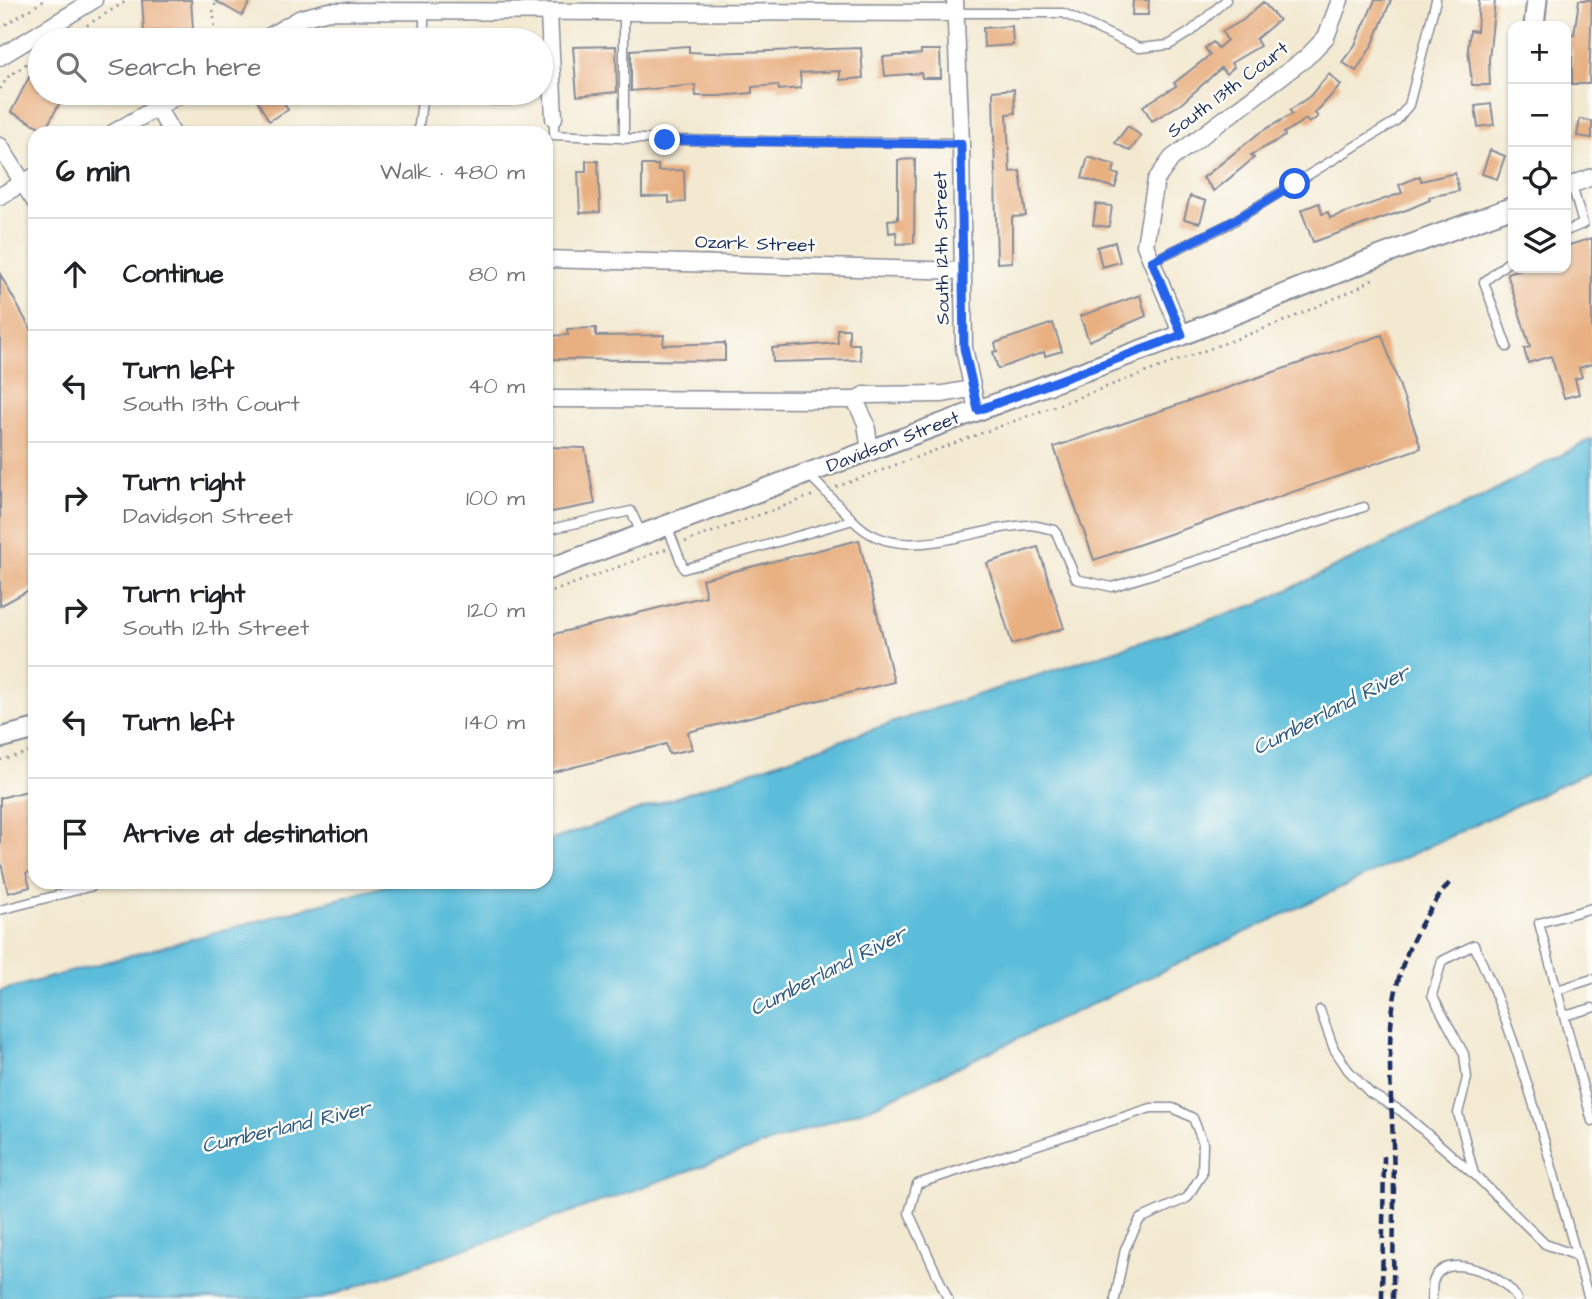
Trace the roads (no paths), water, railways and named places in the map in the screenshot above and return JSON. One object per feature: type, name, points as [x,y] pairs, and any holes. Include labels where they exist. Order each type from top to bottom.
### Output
[{"type":"street","points":[[48,28],[94,0]]},
{"type":"street","name":"South 13th Court","points":[[1182,335],[1145,245],[1156,180],[1172,158],[1306,58],[1326,37],[1340,0]]},
{"type":"street","points":[[1535,21],[1537,0]]},
{"type":"street","points":[[286,28],[314,13],[624,13],[956,6]]},
{"type":"street","name":"South 12th Street","points":[[956,6],[964,348],[970,389],[978,410]]},
{"type":"street","points":[[549,13],[550,28]]},
{"type":"street","points":[[0,57],[28,40]]},
{"type":"street","points":[[553,97],[554,118]]},
{"type":"street","points":[[126,126],[164,105]]},
{"type":"street","points":[[158,109],[168,126]]},
{"type":"street","points":[[0,146],[28,178]]},
{"type":"street","points":[[1571,185],[1592,177]]},
{"type":"street","points":[[0,196],[28,180]]},
{"type":"street","name":"Davidson Street","points":[[553,567],[1182,335],[1375,258],[1508,209]]},
{"type":"street","name":"Ozark Street","points":[[553,259],[963,271]]},
{"type":"street","name":"Davidson Street","points":[[553,399],[855,400],[864,395],[943,394],[970,389]]},
{"type":"street","points":[[855,400],[866,423],[870,452]]},
{"type":"street","points":[[0,738],[28,731]]},
{"type":"lane","points":[[956,6],[1063,13],[1139,48],[1169,45],[1190,32],[1226,0]]},
{"type":"lane","points":[[1152,261],[1228,224],[1395,121],[1409,105],[1436,0]]},
{"type":"lane","points":[[424,11],[424,28]]},
{"type":"lane","points":[[624,13],[624,139]]},
{"type":"lane","points":[[419,126],[422,105]]},
{"type":"lane","points":[[554,118],[554,135],[624,139],[961,144]]},
{"type":"lane","points":[[1571,191],[1583,224],[1571,229]]},
{"type":"lane","points":[[1507,347],[1484,282],[1508,262]]},
{"type":"lane","points":[[808,474],[860,528],[885,542],[944,541],[1030,525],[1055,530],[1076,579],[1112,587],[1364,507]]},
{"type":"lane","points":[[553,528],[631,511],[642,535]]},
{"type":"lane","points":[[667,526],[684,569],[853,520]]},
{"type":"lane","points":[[0,910],[81,889]]},
{"type":"lane","points":[[1592,908],[1539,923],[1590,1103],[1592,1121]]},
{"type":"lane","points":[[1474,1174],[1458,1114],[1468,1078],[1464,1054],[1432,995],[1443,961],[1474,945],[1495,990],[1517,1054],[1589,1299]]},
{"type":"lane","points":[[1556,990],[1592,979]]},
{"type":"lane","points":[[1564,1016],[1592,1009]]},
{"type":"lane","points":[[1320,1010],[1334,1049],[1355,1078],[1370,1093],[1401,1111],[1474,1174],[1545,1244],[1575,1255]]},
{"type":"lane","points":[[948,1299],[909,1213],[917,1184],[1151,1108],[1173,1108],[1193,1118],[1203,1143],[1202,1174],[1187,1198],[1140,1219],[1125,1249],[1115,1299]]},
{"type":"lane","points":[[1432,1299],[1433,1280],[1444,1268],[1463,1266],[1494,1275],[1511,1286],[1517,1299]]},
{"type":"water","name":"Cumberland River","points":[[1592,439],[1592,770],[872,1107],[321,1299],[0,1299],[0,991],[374,889],[553,889],[553,840],[909,717],[1258,604],[1474,501]]},
{"type":"railway","points":[[1393,1299],[1394,1183],[1390,1071],[1393,1007],[1399,976],[1410,946],[1450,882]]},
{"type":"railway","points":[[1382,1299],[1384,1156]]}]
